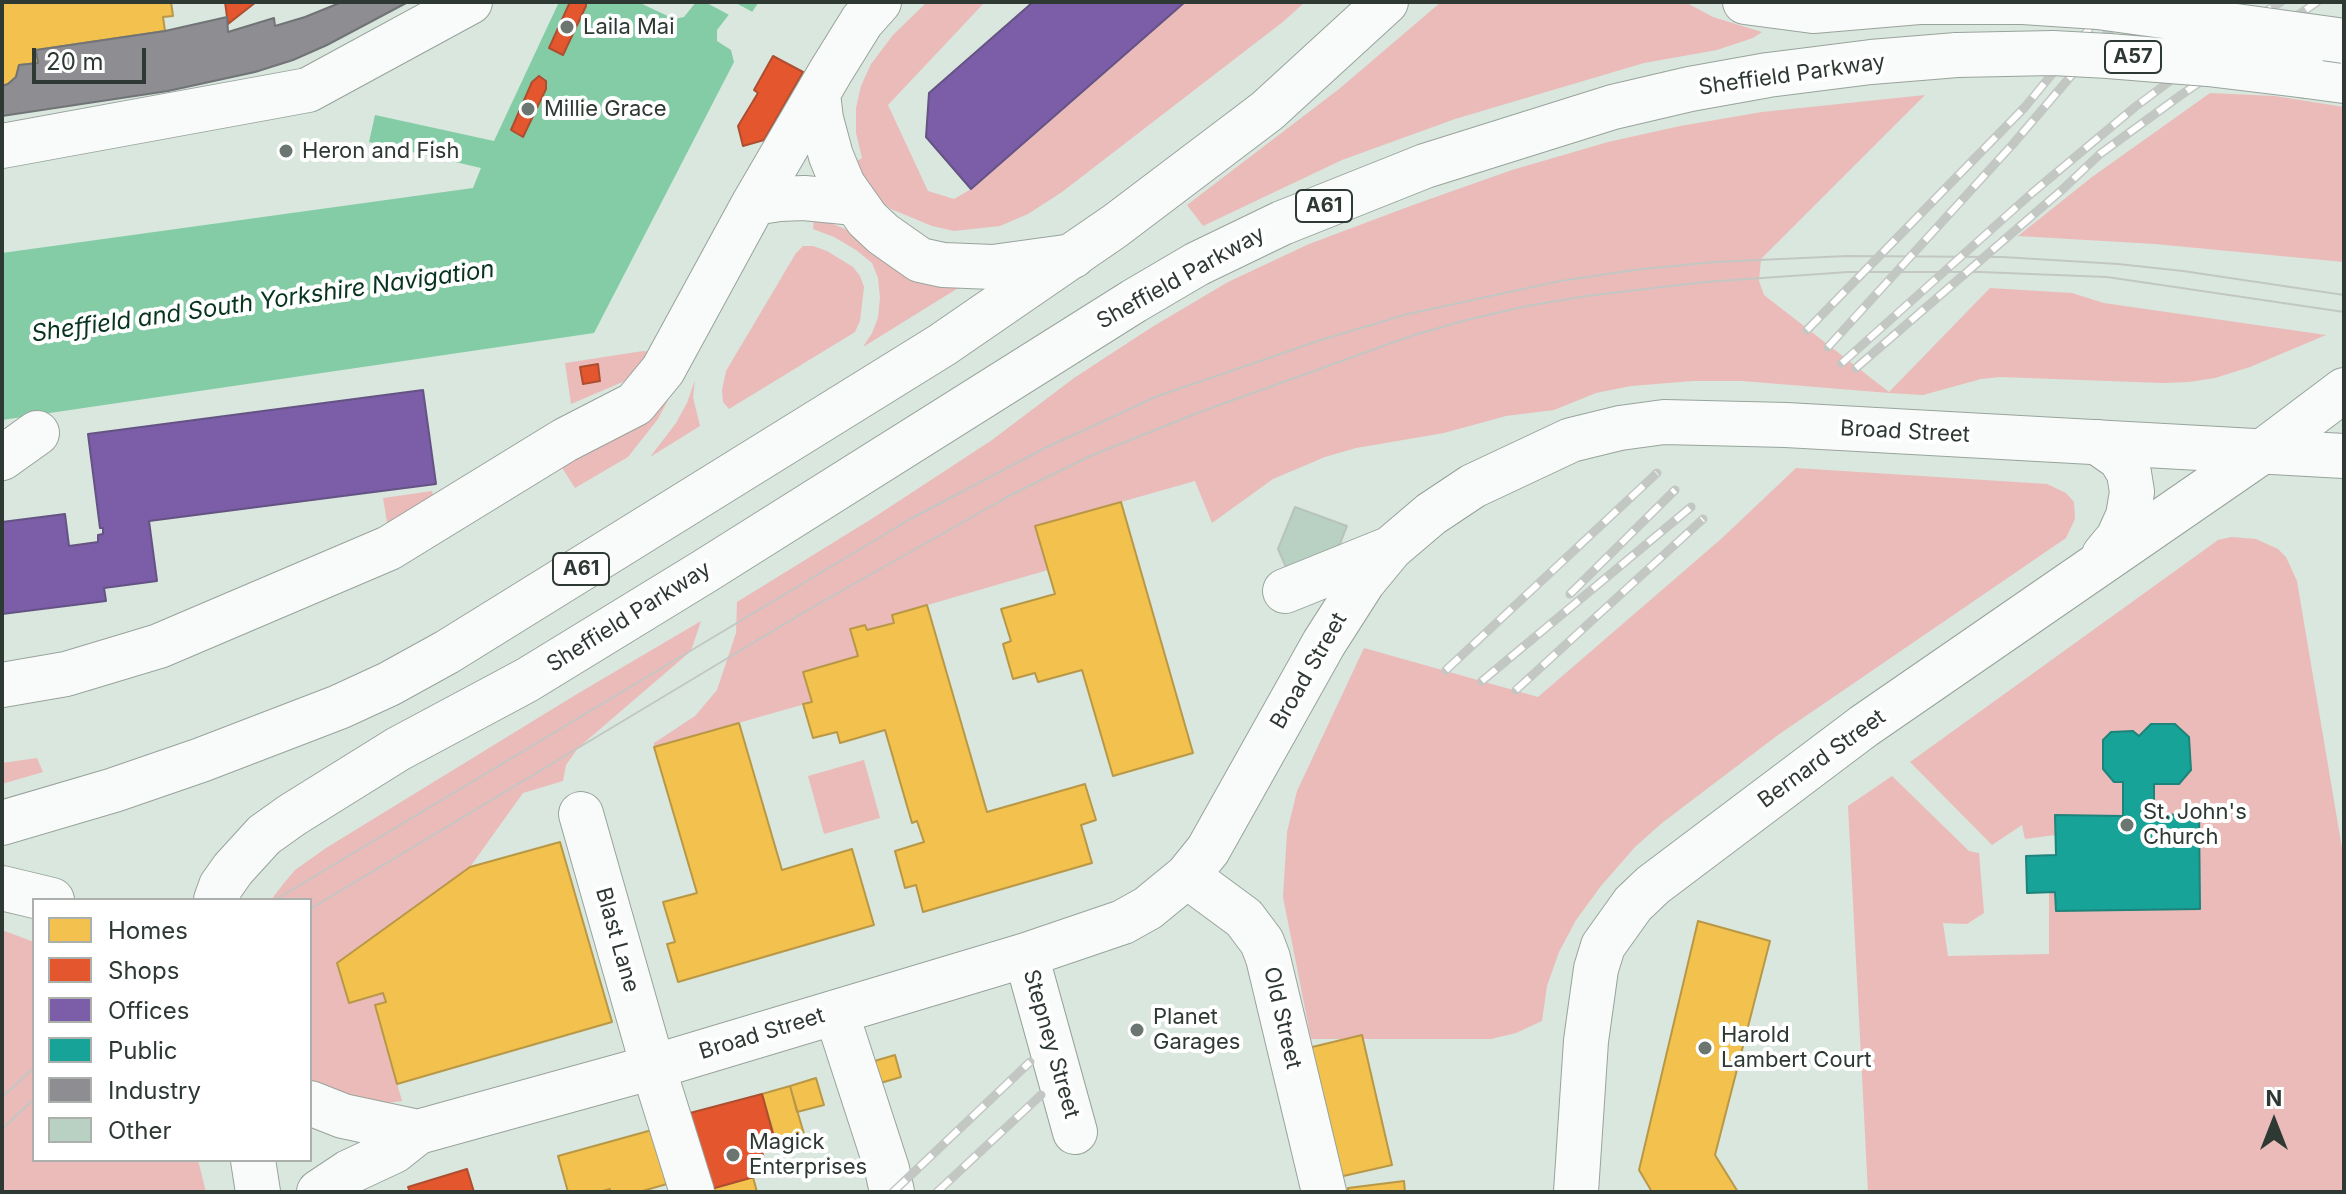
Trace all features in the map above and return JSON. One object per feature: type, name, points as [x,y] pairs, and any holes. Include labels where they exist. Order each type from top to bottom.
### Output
[{"type":"main road","points":[[2,146],[308,90],[470,2]]},
{"type":"main road","points":[[2,685],[66,674],[159,646],[389,548],[565,440],[635,404],[663,370],[754,203],[862,21],[879,2]]},
{"type":"main road","name":"A61","points":[[2,823],[114,790],[339,707],[447,652],[942,345],[1073,256],[1267,111],[1386,2]]},
{"type":"main road","points":[[1745,2],[1789,9],[1919,2],[2023,2],[2098,7],[2344,41]]},
{"type":"main road","name":"A61","points":[[1732,82],[1753,74],[1789,51],[1834,6]]},
{"type":"main road","name":"Sheffield Parkway","points":[[217,898],[233,869],[264,835],[398,749],[527,680],[1197,264],[1282,223],[1370,187],[1464,152],[1613,107],[1732,82],[1859,63],[1957,55],[2053,53],[2233,66],[2326,78]]},
{"type":"main road","points":[[818,94],[831,156],[843,185],[867,219],[920,260],[965,267],[993,267],[1073,256]]},
{"type":"main road","points":[[754,203],[804,198],[855,203]]},
{"type":"main road","name":"Bernard Street","points":[[1576,1192],[1586,1041],[1596,969],[1603,946],[1626,913],[1653,885],[1864,726],[2263,451],[2344,390]]},
{"type":"main road","name":"Broad Street","points":[[319,1192],[349,1172],[394,1151],[418,1132],[653,1067],[1026,955],[1123,922],[1148,908],[1187,876],[1208,850],[1324,643],[1363,582],[1391,548],[1451,500],[1495,474],[1571,440],[1593,433],[1664,422],[1786,425],[2344,456]]},
{"type":"main road","points":[[2095,566],[2118,538],[2128,516],[2132,492],[2129,473],[2120,458],[2097,442]]},
{"type":"main road","points":[[1285,591],[1391,548]]},
{"type":"main road","name":"Blast Lane","points":[[581,814],[692,1192]]},
{"type":"main road","name":"Old Street","points":[[1187,876],[1244,918],[1262,942],[1324,1192]]},
{"type":"main road","points":[[2,888],[44,898]]},
{"type":"main road","name":"Stepney Street","points":[[1026,955],[1075,1132]]},
{"type":"main road","points":[[836,1012],[890,1180]]},
{"type":"main road","name":"Broad Street","points":[[312,1104],[343,1116],[418,1132]]},
{"type":"main road","points":[[253,1162],[258,1192]]},
{"type":"shaded area","points":[[927,2],[985,2],[888,105],[928,191],[954,199],[971,189],[1185,2],[1305,2],[1062,192],[1028,214],[1000,226],[954,231],[932,226],[891,209],[874,196],[853,163],[862,158],[856,133],[856,108],[871,64],[893,35]]},
{"type":"shaded area","points":[[1441,2],[1685,2],[1713,17],[1762,32],[1717,50],[1644,63],[1455,119],[1342,160],[1203,226],[1187,205],[1339,89]]},
{"type":"shaded area","points":[[2210,93],[2275,96],[2344,107],[2344,262],[2155,244],[2018,236],[2092,177]]},
{"type":"shaded area","points":[[1925,95],[1761,259],[1759,281],[1764,295],[1889,392],[1990,288],[2072,293],[2104,303],[2326,335],[2250,367],[2189,382],[2000,377],[1923,395],[1742,381],[1631,386],[1596,393],[1554,410],[1506,416],[1444,433],[1356,448],[1325,457],[1273,479],[1212,523],[1195,481],[1036,526],[1048,570],[893,615],[894,623],[867,630],[865,625],[850,629],[858,656],[804,672],[812,702],[654,747],[654,743],[695,716],[717,690],[736,633],[737,602],[873,518],[992,440],[1074,378],[1228,282],[1309,244],[1413,205],[1512,170],[1608,142],[1762,112]]},
{"type":"shaded area","points":[[814,216],[976,277],[863,347],[878,318],[878,278],[872,263],[856,250],[813,229]]},
{"type":"shaded area","points":[[803,246],[827,251],[853,267],[860,276],[864,287],[860,321],[855,332],[729,409],[723,402],[722,390],[726,371]]},
{"type":"shaded area","points":[[651,352],[642,367],[625,381],[571,404],[565,363]]},
{"type":"shaded area","points":[[695,380],[693,397],[700,426],[650,457],[676,423]]},
{"type":"shaded area","points":[[672,393],[658,419],[628,457],[575,488],[557,460]]},
{"type":"shaded area","points":[[1796,468],[2047,484],[2066,493],[2074,502],[2075,519],[2066,538],[1778,735],[1635,847],[1576,920],[1559,952],[1547,986],[1542,1021],[1516,1033],[1491,1039],[1311,1039],[1283,897],[1287,832],[1297,791],[1364,648],[1538,697],[1721,539]]},
{"type":"shaded area","points":[[432,491],[435,504],[388,528],[383,498]]},
{"type":"shaded area","points":[[2231,537],[2256,539],[2278,549],[2286,557],[2297,581],[2344,860],[2344,1192],[1868,1192],[1848,806],[1892,776],[1969,851],[1979,853],[1984,913],[1967,924],[1943,923],[1948,956],[2049,954],[2049,893],[2055,892],[2056,911],[2200,909],[2199,814],[2154,815],[2154,784],[2190,770],[2189,737],[2175,724],[2151,724],[2139,736],[2133,731],[2111,732],[2103,740],[2103,769],[2114,782],[2123,782],[2123,816],[2055,815],[2055,835],[2025,839],[2022,825],[1992,845],[1910,762],[2218,540]]},
{"type":"shaded area","points":[[701,621],[691,651],[578,748],[566,765],[563,781],[523,793],[470,867],[337,963],[349,1003],[383,993],[386,1002],[375,1006],[402,1101],[363,1102],[312,1084],[312,898],[273,898],[295,870],[326,848]]},
{"type":"shaded area","points":[[37,758],[43,772],[2,784],[2,763]]},
{"type":"shaded area","points":[[864,760],[880,818],[824,834],[808,776]]},
{"type":"shaded area","points":[[2,930],[32,941],[32,1162],[198,1162],[206,1192],[2,1192]]},
{"type":"water","name":"Sheffield and South Yorkshire Navigation","points":[[559,2],[638,2],[674,19],[684,17],[696,2],[759,2],[752,12],[737,4],[717,30],[717,41],[731,50],[734,62],[594,333],[2,420],[2,253],[473,188],[481,168],[369,142],[375,115],[494,141]]},
{"type":"pier","points":[[705,2],[734,2],[756,14],[751,16],[739,9],[733,17]]},
{"type":"building: Homes","points":[[2,2],[171,2],[173,16],[163,17],[165,31],[36,50],[38,63],[19,65],[16,77],[2,86]]},
{"type":"building: Homes","points":[[1121,502],[1193,753],[1113,776],[1082,670],[1038,682],[1035,673],[1013,679],[1003,644],[1011,641],[1001,609],[1055,594],[1035,526]]},
{"type":"building: Homes","points":[[927,605],[987,812],[1085,784],[1096,820],[1081,825],[1092,863],[923,912],[916,885],[905,888],[895,851],[924,842],[917,821],[912,823],[885,730],[840,743],[837,732],[813,738],[803,704],[812,702],[803,672],[858,656],[850,629],[865,625],[867,630],[894,623],[892,615]]},
{"type":"building: Homes","points":[[739,723],[782,870],[852,849],[874,925],[678,982],[667,944],[675,942],[663,902],[697,893],[654,747]]},
{"type":"building: Homes","points":[[560,842],[612,1022],[397,1084],[375,1005],[386,1002],[383,993],[349,1003],[337,963],[470,867]]},
{"type":"building: Homes","name":"Harold Lambert Court","points":[[1698,921],[1770,941],[1715,1155],[1738,1192],[1652,1192],[1639,1170]]},
{"type":"building: Homes","points":[[1362,1035],[1392,1165],[1339,1177],[1308,1048]]},
{"type":"building: Homes","points":[[895,1055],[901,1077],[877,1084],[871,1062]]},
{"type":"building: Homes","points":[[816,1078],[824,1105],[797,1112],[790,1086]]},
{"type":"building: Homes","points":[[790,1086],[804,1134],[776,1142],[762,1094]]},
{"type":"building: Homes","points":[[652,1130],[667,1184],[639,1192],[610,1192],[610,1189],[568,1192],[558,1156]]},
{"type":"building: Homes","points":[[753,1177],[757,1192],[712,1192],[711,1189]]},
{"type":"building: Homes","points":[[1404,1181],[1405,1192],[1348,1192],[1348,1188]]},
{"type":"building: Shops","points":[[225,2],[256,2],[228,24]]},
{"type":"building: Shops","name":"Laila Mai","points":[[570,2],[586,2],[586,6],[563,55],[549,48]]},
{"type":"building: Shops","points":[[773,56],[803,72],[764,140],[743,146],[738,126],[758,93],[754,90]]},
{"type":"building: Shops","name":"Millie Grace","points":[[539,76],[546,81],[546,89],[523,137],[511,130],[532,82]]},
{"type":"building: Shops","points":[[598,364],[600,381],[583,384],[580,367]]},
{"type":"building: Shops","name":"Magick Enterprises","points":[[762,1094],[773,1134],[758,1137],[768,1173],[711,1189],[690,1113]]},
{"type":"building: Shops","points":[[467,1169],[474,1192],[410,1192],[408,1187]]},
{"type":"building: Offices","points":[[1033,2],[1185,2],[971,189],[926,137],[929,93]]},
{"type":"building: Offices","points":[[423,390],[436,484],[149,521],[157,581],[104,588],[106,601],[2,614],[2,522],[65,514],[69,546],[98,542],[98,535],[103,534],[88,434]]},
{"type":"building: Public","name":"St. John's Church","points":[[2151,724],[2175,724],[2189,737],[2191,770],[2179,784],[2154,784],[2154,815],[2199,814],[2200,909],[2056,911],[2055,892],[2027,893],[2026,856],[2056,855],[2055,815],[2123,816],[2123,782],[2114,782],[2103,769],[2103,740],[2111,732],[2133,731],[2139,736]]},
{"type":"building: Industry","points":[[342,2],[408,2],[327,45],[255,72],[168,91],[2,116],[2,86],[16,77],[19,65],[38,63],[36,50],[165,31],[227,17],[228,32],[274,18],[275,26]]},
{"type":"building: Other","points":[[1295,507],[1347,526],[1336,554],[1289,574],[1278,549]]},
{"type":"tram line","points":[[278,898],[912,518],[1047,447],[1158,396],[1324,339],[1408,314],[1560,281],[1634,270],[1714,262],[1847,256],[2003,257],[2118,264],[2344,295]]},
{"type":"tram line","points":[[312,908],[806,611],[1009,496],[1088,457],[1200,412],[1411,336],[1527,306],[1586,296],[1705,282],[1848,272],[1980,272],[2107,277],[2344,312]]},
{"type":"tram line","points":[[2,1097],[32,1070]]},
{"type":"tram line","points":[[2,1129],[32,1101]]},
{"type":"railway","points":[[1807,330],[2025,107],[2111,2]]},
{"type":"railway","points":[[1828,347],[2013,144],[2134,2]]},
{"type":"railway","points":[[1842,363],[2032,193],[2135,107],[2281,2]]},
{"type":"railway","points":[[1856,368],[2100,154],[2317,2]]},
{"type":"railway","points":[[1446,670],[1657,473]]},
{"type":"railway","points":[[1570,594],[1675,490]]},
{"type":"railway","points":[[1482,681],[1691,507]]},
{"type":"railway","points":[[1516,690],[1703,519]]},
{"type":"railway","points":[[893,1192],[1030,1062]]},
{"type":"railway","points":[[937,1192],[1041,1095]]},
{"type":"place","name":"Laila Mai","points":[[567,27]]},
{"type":"place","name":"Millie Grace","points":[[528,109]]},
{"type":"place","name":"Heron and Fish","points":[[286,151]]},
{"type":"place","name":"St. John's Church","points":[[2127,825]]},
{"type":"place","name":"Planet Garages","points":[[1137,1030]]},
{"type":"place","name":"Harold Lambert Court","points":[[1705,1048]]},
{"type":"place","name":"Magick Enterprises","points":[[733,1155]]}]
